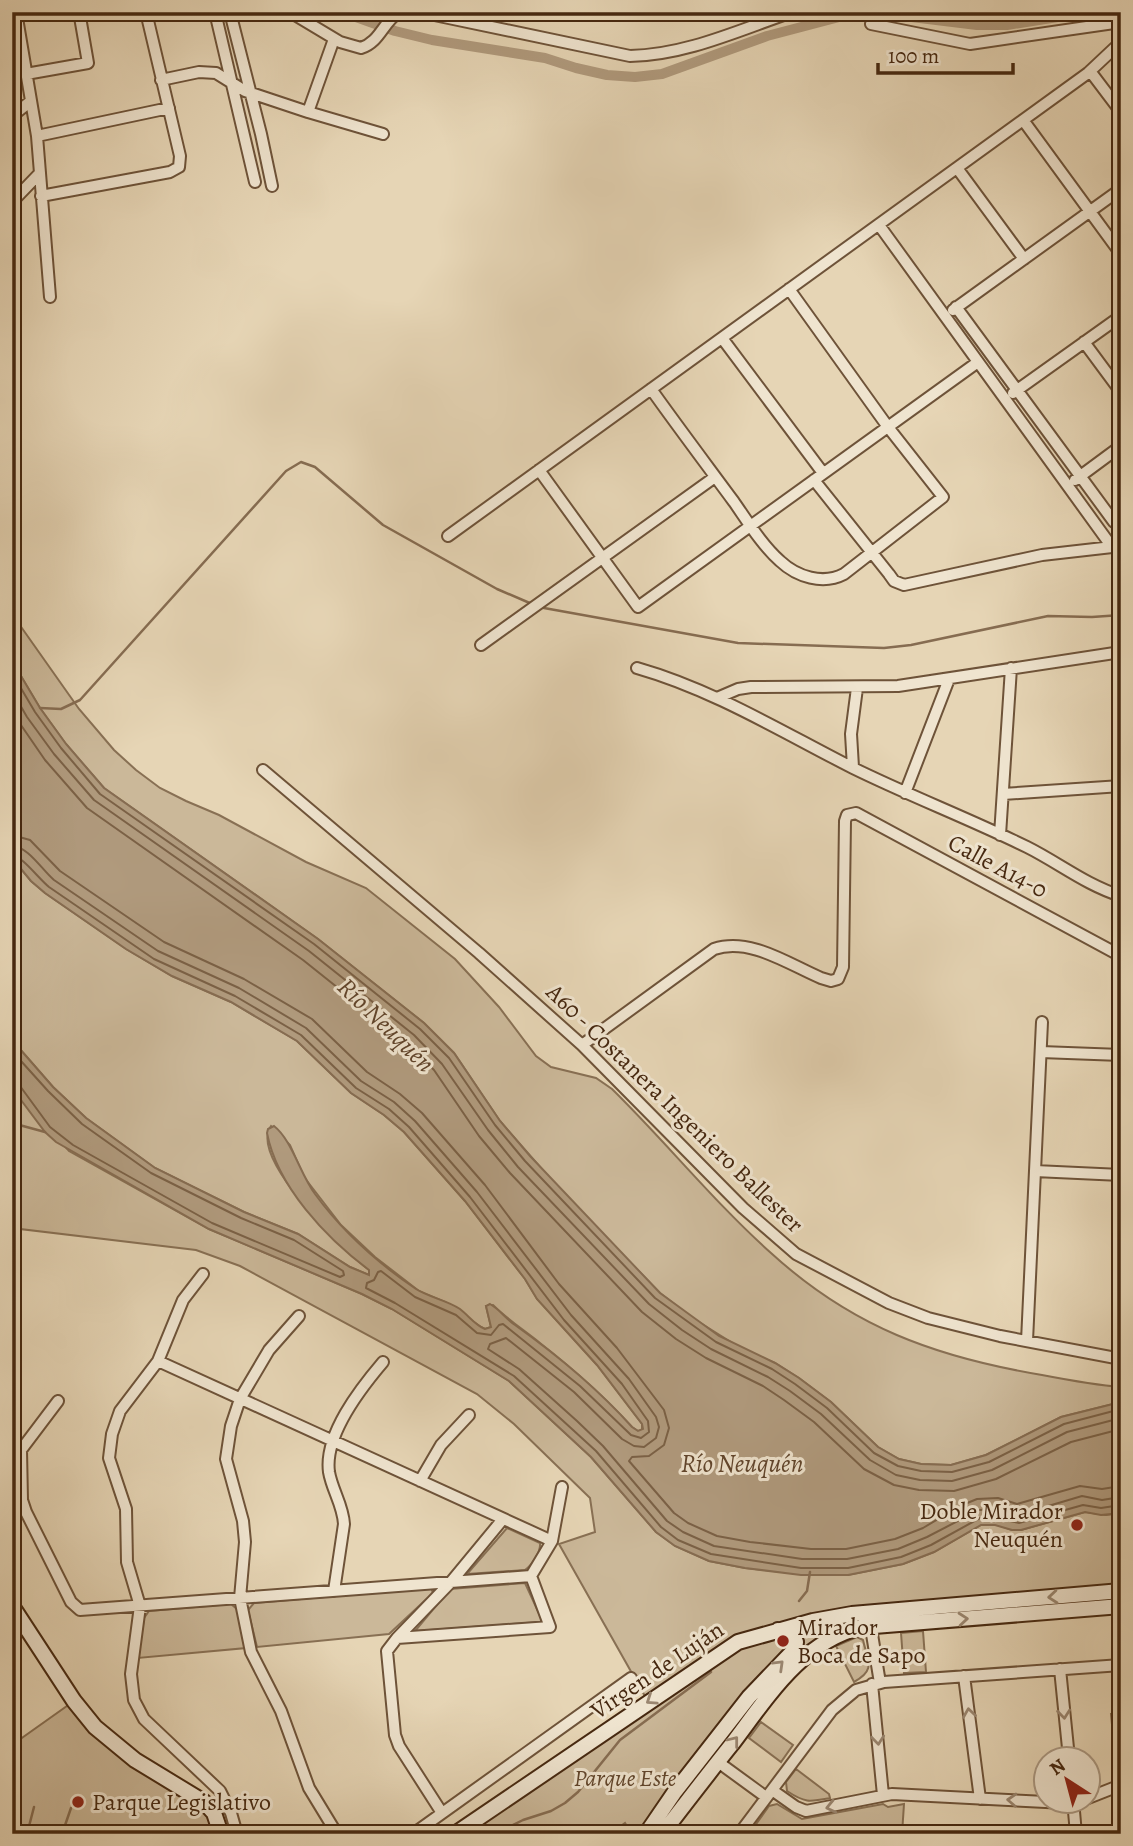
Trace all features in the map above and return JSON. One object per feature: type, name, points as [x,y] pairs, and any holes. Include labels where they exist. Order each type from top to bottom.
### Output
[{"type":"street","points":[[26,74],[88,63],[81,12]]},
{"type":"street","points":[[41,196],[170,172],[179,167],[180,156],[146,12]]},
{"type":"street","points":[[215,12],[255,182]]},
{"type":"street","points":[[230,12],[272,186]]},
{"type":"street","points":[[290,12],[334,39],[361,48],[371,44],[399,12]]},
{"type":"street","points":[[420,12],[458,16],[611,54],[646,56],[684,48],[792,12]]},
{"type":"street","points":[[15,18],[37,136],[38,175],[50,298]]},
{"type":"street","points":[[871,24],[970,44],[1121,22]]},
{"type":"street","points":[[308,112],[334,39]]},
{"type":"street","points":[[448,536],[1090,71],[1121,42]]},
{"type":"street","points":[[1090,71],[1121,112]]},
{"type":"street","points":[[161,80],[199,72],[216,73],[251,93],[383,134]]},
{"type":"street","points":[[12,117],[31,101]]},
{"type":"street","points":[[37,136],[169,108]]},
{"type":"street","points":[[1023,120],[1121,254]]},
{"type":"street","points":[[957,168],[1024,259]]},
{"type":"street","points":[[12,202],[38,175]]},
{"type":"street","points":[[945,316],[1121,189]]},
{"type":"street","points":[[879,225],[1067,485],[1116,547]]},
{"type":"street","points":[[651,389],[751,526],[781,562],[790,569],[816,579],[836,579],[943,498],[888,427],[789,289]]},
{"type":"street","points":[[956,307],[1114,523]]},
{"type":"street","points":[[1005,399],[1121,316]]},
{"type":"street","points":[[722,338],[894,581],[905,585],[1042,555],[1116,547]]},
{"type":"street","points":[[1084,342],[1121,392]]},
{"type":"street","points":[[539,470],[638,607],[978,362]]},
{"type":"street","points":[[1067,485],[1121,446]]},
{"type":"street","points":[[481,645],[715,477]]},
{"type":"street","points":[[717,698],[751,687],[898,686],[1121,652]]},
{"type":"street","points":[[636,668],[717,698],[905,793],[1037,852],[1087,883],[1121,896]]},
{"type":"street","points":[[1000,835],[1011,668]]},
{"type":"street","points":[[905,793],[949,678]]},
{"type":"street","points":[[853,767],[851,734],[857,688]]},
{"type":"street","name":"A60 - Costanera Ingeniero Ballester","points":[[263,770],[479,953],[582,1045],[743,1208],[796,1254],[889,1303],[963,1328],[1121,1359]]},
{"type":"street","points":[[1003,794],[1121,786]]},
{"type":"street","name":"Calle A14-0","points":[[582,1045],[714,949],[728,944],[746,945],[821,978],[831,981],[838,979],[843,967],[845,821],[847,816],[856,813],[1121,956]]},
{"type":"street","points":[[1027,1341],[1042,1022]]},
{"type":"street","points":[[1041,1052],[1121,1055]]},
{"type":"street","points":[[1035,1171],[1121,1175]]},
{"type":"street","points":[[203,1274],[183,1300],[158,1361],[120,1411],[109,1447],[112,1471],[125,1509],[127,1562],[140,1605],[131,1674],[134,1700],[144,1720],[220,1791],[231,1813],[237,1834]]},
{"type":"street","points":[[299,1316],[269,1350],[240,1399],[231,1426],[226,1459],[243,1521],[245,1542],[240,1598],[251,1652],[281,1711],[316,1802],[337,1834]]},
{"type":"street","points":[[158,1361],[552,1541]]},
{"type":"street","points":[[334,1591],[344,1514],[329,1469],[332,1441],[360,1389],[383,1362]]},
{"type":"street","points":[[58,1401],[20,1450],[23,1500],[26,1512],[74,1606],[80,1610],[531,1576]]},
{"type":"street","points":[[420,1481],[441,1445],[469,1415]]},
{"type":"street","points":[[531,1576],[552,1541],[562,1487]]},
{"type":"street","points":[[442,1813],[402,1754],[395,1735],[387,1651],[451,1582],[503,1518]]},
{"type":"street","points":[[397,1638],[550,1627],[531,1576]]},
{"type":"street","name":"Virgen de Luján","points":[[870,1619],[1121,1591]]},
{"type":"street","points":[[12,1606],[17,1624],[95,1727],[135,1760],[201,1799],[214,1813],[221,1834]]},
{"type":"street","name":"Virgen de Luján","points":[[455,1834],[746,1638],[826,1618],[870,1619],[1121,1606]]},
{"type":"street","points":[[662,1834],[775,1688],[801,1660],[831,1639],[870,1619],[883,1796]]},
{"type":"street","points":[[646,1834],[676,1790],[749,1697],[795,1649],[793,1636],[786,1631],[776,1630]]},
{"type":"street","points":[[740,1834],[831,1710],[853,1692],[876,1684],[1121,1665]]},
{"type":"street","points":[[1060,1669],[1068,1744]]},
{"type":"street","points":[[964,1676],[980,1799]]},
{"type":"street","points":[[413,1834],[631,1678]]},
{"type":"street","points":[[718,1762],[769,1793],[806,1811],[883,1796],[1032,1800]]},
{"type":"street","points":[[1102,1792],[1121,1785]]},
{"type":"street","points":[[1075,1814],[1076,1834]]},
{"type":"green space","points":[[12,614],[79,709],[114,750],[136,770],[160,788],[219,815],[306,862],[366,888],[455,959],[499,1007],[536,1056],[551,1067],[596,1078],[612,1089],[750,1233],[802,1279],[832,1301],[897,1335],[966,1359],[1062,1379],[1121,1387],[1121,1402],[1061,1417],[986,1455],[951,1465],[921,1464],[899,1459],[878,1447],[831,1402],[799,1378],[775,1363],[742,1349],[691,1317],[660,1293],[561,1191],[500,1121],[454,1053],[424,1023],[318,939],[104,788],[66,744],[40,708],[12,661]]},
{"type":"green space","points":[[12,858],[45,893],[126,949],[172,976],[231,1002],[297,1041],[351,1093],[404,1132],[465,1201],[525,1279],[537,1299],[597,1365],[642,1424],[642,1430],[638,1431],[632,1427],[576,1372],[493,1305],[486,1306],[491,1327],[485,1329],[445,1302],[419,1291],[375,1257],[341,1225],[304,1177],[290,1145],[271,1126],[268,1140],[273,1159],[286,1180],[321,1225],[369,1270],[369,1275],[350,1267],[298,1234],[244,1212],[155,1168],[86,1118],[53,1087],[12,1040]]},
{"type":"green space","points":[[12,1088],[69,1151],[209,1229],[392,1309],[509,1381],[591,1457],[656,1532],[675,1546],[709,1561],[745,1568],[809,1575],[848,1575],[903,1564],[934,1552],[981,1525],[995,1524],[1021,1530],[1085,1512],[1106,1515],[1121,1513],[1121,1587],[742,1635],[646,1698],[559,1544],[595,1532],[590,1498],[514,1424],[477,1394],[240,1266],[196,1250],[12,1228]]},
{"type":"green space","points":[[507,1528],[540,1543],[538,1554],[530,1565],[525,1570],[467,1574]]},
{"type":"green space","points":[[525,1583],[542,1620],[540,1622],[415,1631],[450,1589]]},
{"type":"green space","points":[[431,1588],[433,1593],[389,1634],[257,1647],[248,1610],[254,1603]]},
{"type":"green space","points":[[231,1604],[238,1610],[246,1648],[138,1658],[144,1618],[149,1611]]},
{"type":"green space","points":[[856,1620],[814,1643],[656,1834],[649,1834],[748,1702],[796,1653],[794,1632],[823,1623]]},
{"type":"green space","points":[[923,1631],[926,1672],[904,1673],[901,1633]]},
{"type":"green space","name":"Parque Este","points":[[780,1634],[792,1644],[642,1834],[632,1834],[625,1823],[610,1834],[462,1834],[735,1648]]},
{"type":"green space","points":[[857,1637],[863,1640],[869,1665],[861,1678],[854,1682],[836,1646]]},
{"type":"green space","name":"Parque Legislativo","points":[[74,1701],[205,1812],[215,1834],[12,1834],[12,1745]]},
{"type":"green space","points":[[1121,1713],[1121,1776],[1117,1778],[1111,1714]]},
{"type":"green space","points":[[761,1722],[793,1745],[781,1762],[749,1738]]},
{"type":"green space","points":[[796,1769],[829,1794],[830,1798],[807,1800],[787,1791],[786,1782]]},
{"type":"green space","points":[[777,1804],[802,1819],[883,1804],[888,1807],[904,1804],[902,1834],[749,1834],[769,1806]]},
{"type":"water","name":"Río Neuquén","points":[[12,661],[40,708],[66,744],[104,788],[318,939],[424,1023],[454,1053],[500,1121],[530,1156],[660,1293],[719,1336],[775,1363],[799,1378],[831,1402],[878,1447],[899,1459],[921,1464],[951,1465],[986,1455],[1061,1417],[1121,1402],[1121,1513],[1101,1515],[1085,1512],[1021,1530],[981,1525],[934,1552],[903,1564],[848,1575],[801,1575],[709,1561],[675,1546],[656,1532],[591,1457],[509,1381],[392,1309],[209,1229],[56,1142],[45,1132],[12,1088],[12,1040],[53,1087],[86,1118],[155,1168],[244,1212],[298,1234],[350,1267],[369,1275],[369,1270],[320,1227],[292,1191],[272,1153],[267,1133],[268,1129],[274,1126],[286,1140],[310,1186],[326,1208],[349,1234],[388,1269],[421,1292],[460,1309],[485,1329],[491,1327],[486,1306],[490,1304],[576,1373],[632,1427],[638,1431],[643,1429],[642,1424],[597,1365],[537,1299],[525,1279],[465,1201],[404,1132],[351,1093],[297,1041],[231,1002],[172,976],[126,949],[45,893],[12,858]]},
{"type":"waterway","points":[[342,12],[395,31],[432,40],[545,58],[607,75],[635,77],[662,74],[767,36],[843,16],[879,13],[977,25],[1007,25],[1089,12]]},
{"type":"waterway","points":[[40,708],[61,709],[80,700],[286,471],[301,462],[315,467],[383,525],[497,589],[532,604]]},
{"type":"waterway","points":[[544,608],[738,643],[884,648],[911,645],[1048,616],[1121,615]]},
{"type":"waterway","points":[[12,1123],[45,1132]]},
{"type":"waterway","points":[[799,1601],[807,1591],[810,1572]]},
{"type":"waterway","points":[[495,1834],[565,1803],[578,1792],[620,1740],[711,1672]]},
{"type":"waterway","points":[[27,1834],[34,1807]]},
{"type":"waterway","points":[[62,1834],[71,1808]]},
{"type":"place","name":"Doble Mirador Neuquén","points":[[1077,1525]]},
{"type":"place","name":"Mirador Boca de Sapo","points":[[783,1641]]},
{"type":"place","name":"Parque Legislativo","points":[[78,1802]]}]
